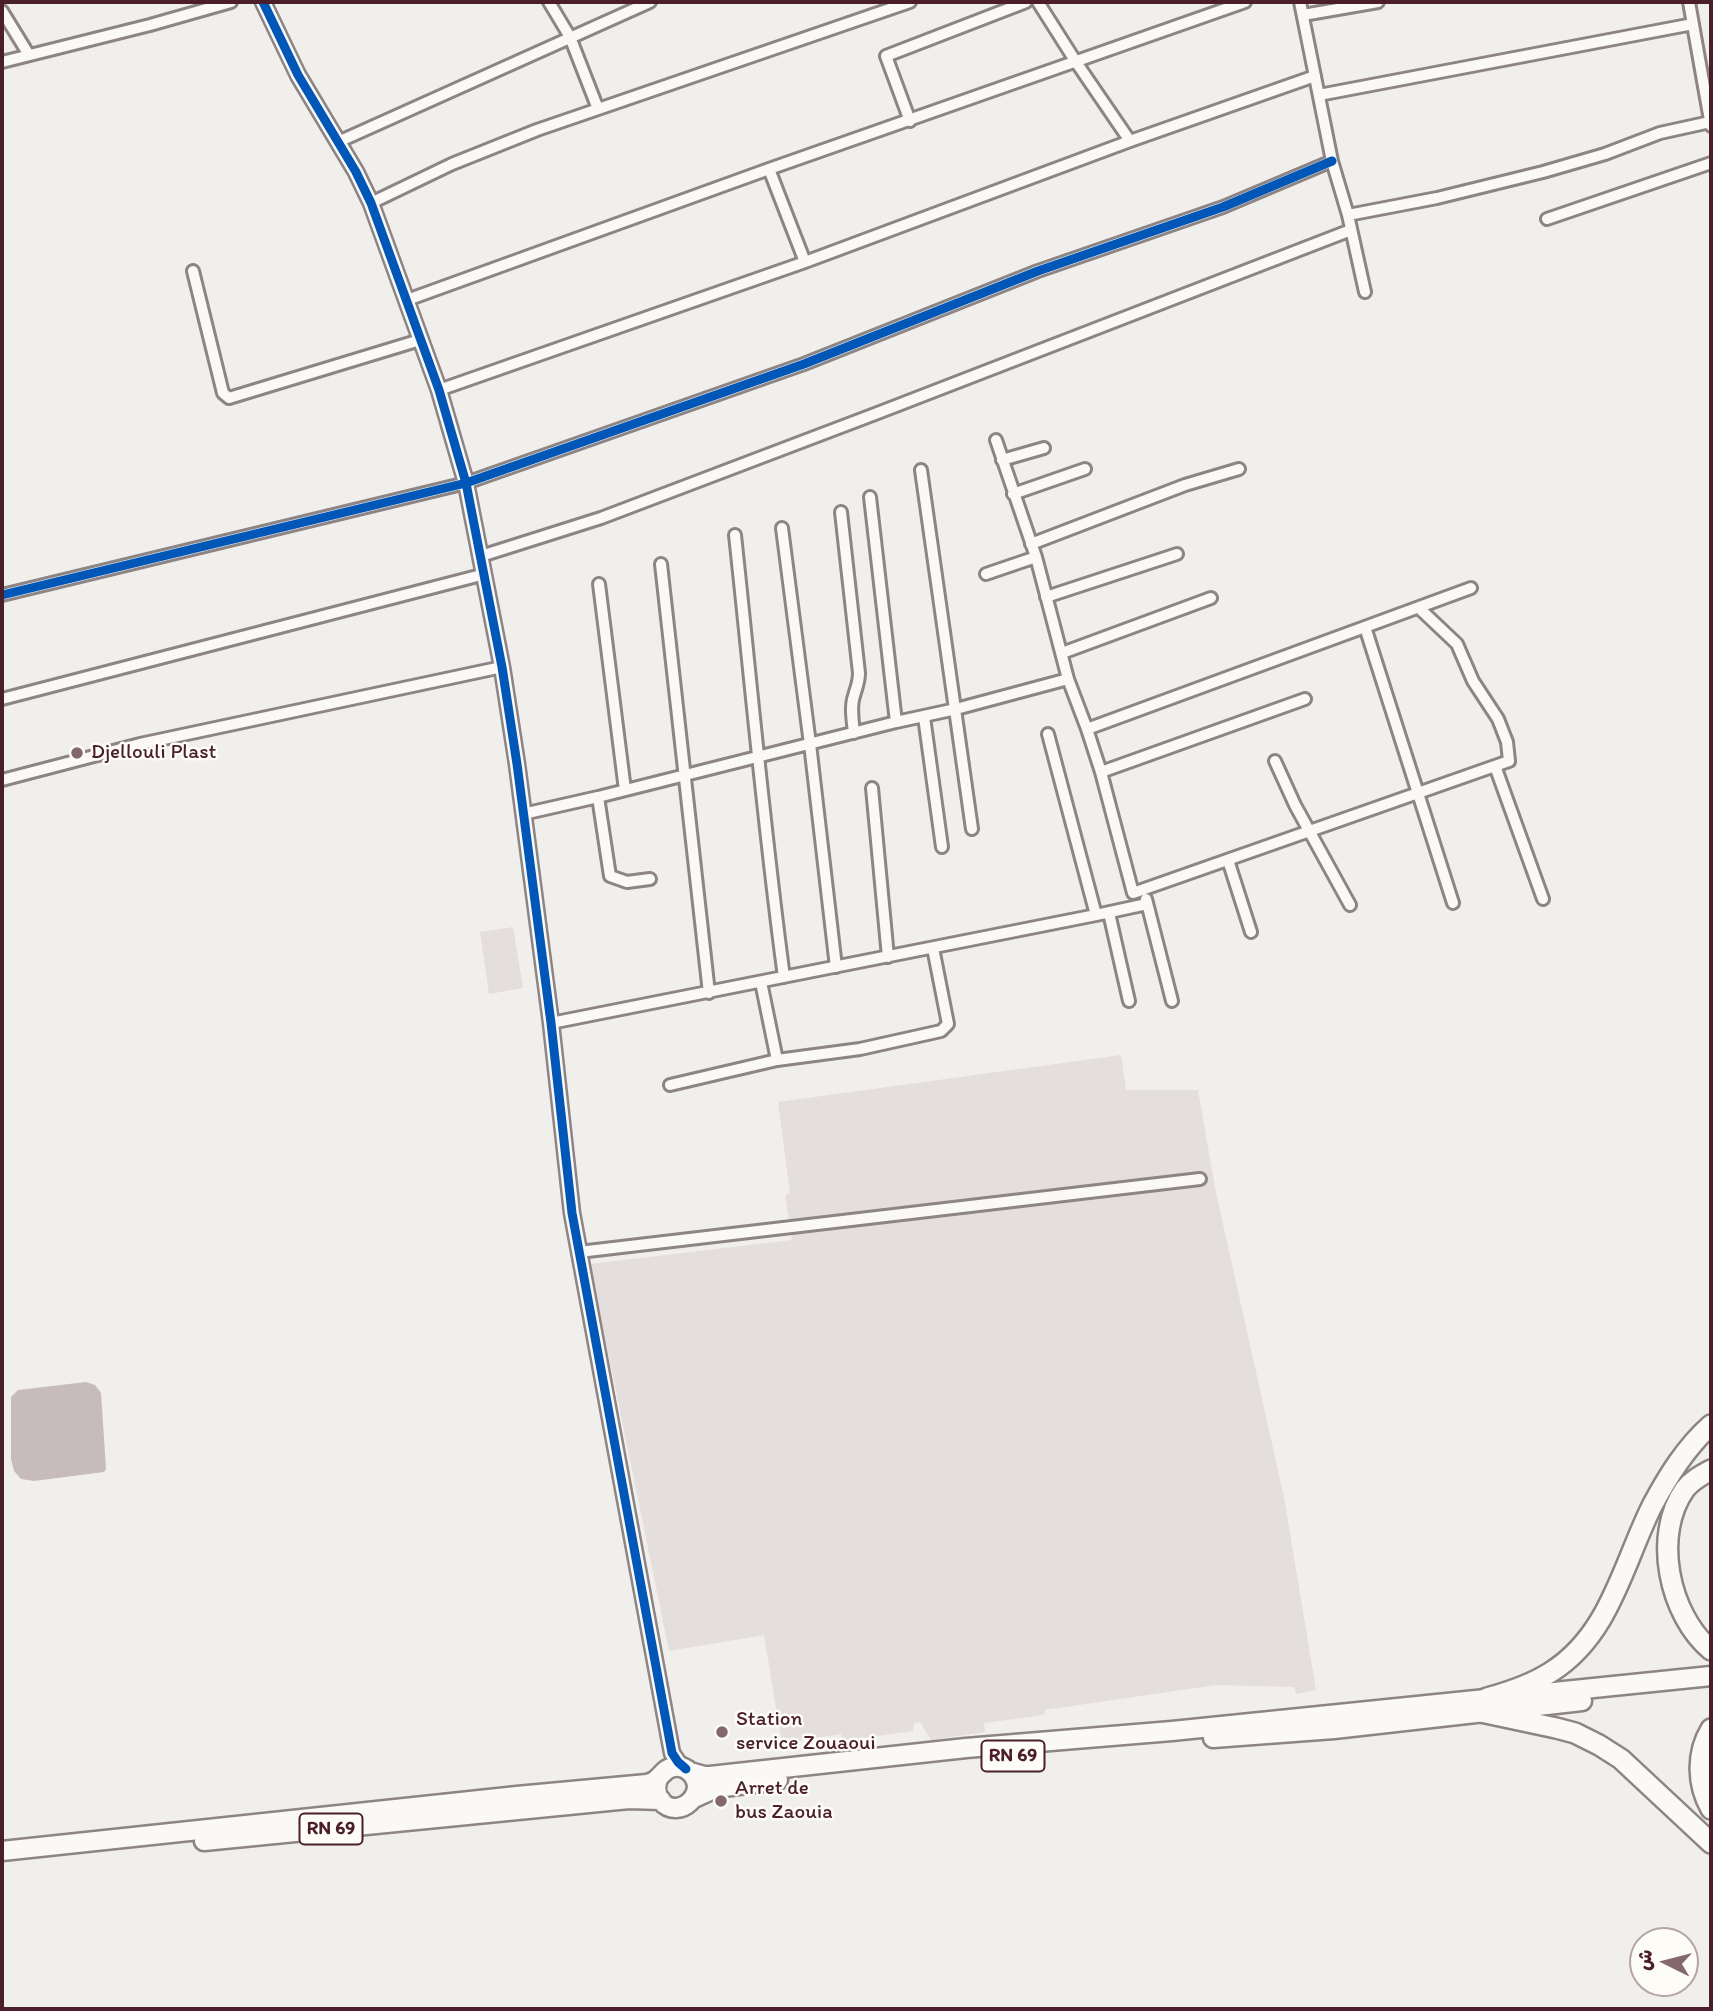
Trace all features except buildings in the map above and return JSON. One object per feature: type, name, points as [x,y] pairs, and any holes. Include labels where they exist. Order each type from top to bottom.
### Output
[{"type":"highway","points":[[1484,1705],[1552,1672],[1583,1645],[1596,1628],[1620,1584],[1652,1508],[1670,1474],[1711,1425]]},
{"type":"highway","points":[[1711,1470],[1694,1479],[1676,1504],[1670,1524],[1667,1559],[1670,1579],[1682,1613],[1698,1639],[1711,1650]]},
{"type":"highway","name":"RN 69","points":[[694,1798],[716,1788],[824,1774],[1196,1739],[1334,1729],[1484,1705],[1711,1676]]},
{"type":"highway","name":"RN 69","points":[[688,1771],[710,1776],[966,1748],[1711,1687]]},
{"type":"highway","points":[[1484,1705],[1575,1733],[1598,1745],[1621,1759],[1711,1843]]},
{"type":"highway","points":[[1711,1729],[1707,1735],[1699,1773],[1711,1809]]},
{"type":"highway","points":[[675,1767],[688,1771],[696,1782],[694,1798],[681,1808],[670,1807],[661,1800],[656,1790],[661,1775],[675,1767]]},
{"type":"highway","name":"RN 69","points":[[2,1851],[643,1785],[661,1775]]},
{"type":"highway","name":"RN 69","points":[[2,1862],[629,1799],[661,1800]]},
{"type":"street","points":[[2,62],[230,2]]},
{"type":"street","points":[[263,2],[298,75],[356,172],[371,203],[439,390],[466,483],[502,667],[551,1023],[572,1213],[672,1753],[688,1771]]},
{"type":"street","points":[[548,2],[570,37],[598,109]]},
{"type":"street","points":[[338,142],[650,2]]},
{"type":"street","points":[[371,203],[452,164],[537,130],[910,2]]},
{"type":"street","points":[[910,121],[886,56],[1026,2]]},
{"type":"street","points":[[1038,2],[1130,141]]},
{"type":"street","points":[[407,300],[769,169],[1245,2]]},
{"type":"street","points":[[1300,2],[1332,161],[1352,230],[1365,292]]},
{"type":"street","points":[[1303,15],[1378,2]]},
{"type":"street","points":[[1348,215],[1437,198],[1544,172],[1605,154],[1660,133],[1711,124],[1689,2]]},
{"type":"street","points":[[2,11],[29,55]]},
{"type":"street","points":[[1319,95],[1693,24]]},
{"type":"street","points":[[439,390],[805,262],[1130,141],[1315,76]]},
{"type":"street","points":[[2,595],[466,483],[804,364],[1038,271],[1223,207],[1332,161]]},
{"type":"street","points":[[1547,219],[1711,163]]},
{"type":"street","points":[[769,169],[805,262]]},
{"type":"street","points":[[481,556],[601,518],[1352,230]]},
{"type":"street","points":[[193,271],[223,393],[229,398],[420,340]]},
{"type":"street","points":[[996,440],[1037,557],[1068,679],[1101,772],[1172,1001]]},
{"type":"street","points":[[1002,460],[1044,447]]},
{"type":"street","points":[[1013,494],[1085,469]]},
{"type":"street","points":[[1031,544],[1185,485],[1239,469]]},
{"type":"street","points":[[921,470],[972,829]]},
{"type":"street","points":[[870,497],[897,722]]},
{"type":"street","points":[[841,512],[859,673],[853,707],[854,733]]},
{"type":"street","points":[[782,527],[836,967]]},
{"type":"street","points":[[735,536],[762,803],[785,977]]},
{"type":"street","points":[[1046,597],[1177,554]]},
{"type":"street","points":[[986,573],[1037,557]]},
{"type":"street","points":[[661,564],[709,993]]},
{"type":"street","points":[[2,699],[485,574]]},
{"type":"street","points":[[599,584],[625,790]]},
{"type":"street","points":[[1087,729],[1471,588]]},
{"type":"street","points":[[1062,653],[1211,597]]},
{"type":"street","points":[[1138,891],[1509,761],[1507,742],[1498,719],[1473,681],[1457,644],[1419,608]]},
{"type":"street","points":[[1365,627],[1453,902]]},
{"type":"street","points":[[2,780],[140,744],[502,667]]},
{"type":"street","points":[[523,814],[924,717],[1068,679]]},
{"type":"street","points":[[1101,772],[1305,699]]},
{"type":"street","points":[[924,717],[942,847]]},
{"type":"street","points":[[1048,734],[1096,915]]},
{"type":"street","points":[[1275,761],[1309,831],[1350,905]]},
{"type":"street","points":[[1495,766],[1544,899]]},
{"type":"street","points":[[872,788],[888,957]]},
{"type":"street","points":[[598,797],[610,876],[627,882],[650,879]]},
{"type":"street","points":[[1228,860],[1251,932]]},
{"type":"street","points":[[551,1023],[1142,905]]},
{"type":"street","points":[[1109,913],[1129,1000]]},
{"type":"street","points":[[670,1085],[776,1060],[860,1049],[941,1031],[948,1024],[933,948]]},
{"type":"street","points":[[761,982],[776,1060]]},
{"type":"street","points":[[579,1252],[1200,1179]]},
{"type":"street","points":[[661,1775],[672,1753]]},
{"type":"shaded area","points":[[513,927],[523,988],[489,994],[480,932]]},
{"type":"shaded area","points":[[1121,1055],[1126,1090],[1198,1090],[1216,1193],[1284,1497],[1316,1690],[1296,1694],[1294,1687],[1216,1685],[1045,1710],[1044,1715],[984,1723],[985,1732],[931,1740],[920,1722],[914,1723],[913,1731],[842,1741],[841,1734],[782,1743],[764,1635],[669,1651],[590,1264],[792,1240],[785,1195],[790,1193],[778,1102]]},
{"type":"shaded area","points":[[86,1382],[95,1385],[101,1393],[106,1469],[104,1472],[34,1481],[21,1479],[14,1471],[11,1459],[11,1397],[18,1390]]},
{"type":"cycle path","points":[[263,2],[298,75],[356,172],[371,203],[439,390],[466,483],[502,667],[517,764],[551,1023],[572,1213],[672,1753],[686,1769]]},
{"type":"cycle path","points":[[2,595],[466,483],[804,364],[1038,271],[1223,207],[1332,161]]},
{"type":"place","name":"Djellouli Plast","points":[[77,753]]},
{"type":"place","name":"Station service Zouaoui","points":[[722,1732]]},
{"type":"place","name":"Arret de bus Zaouia","points":[[721,1801]]}]
